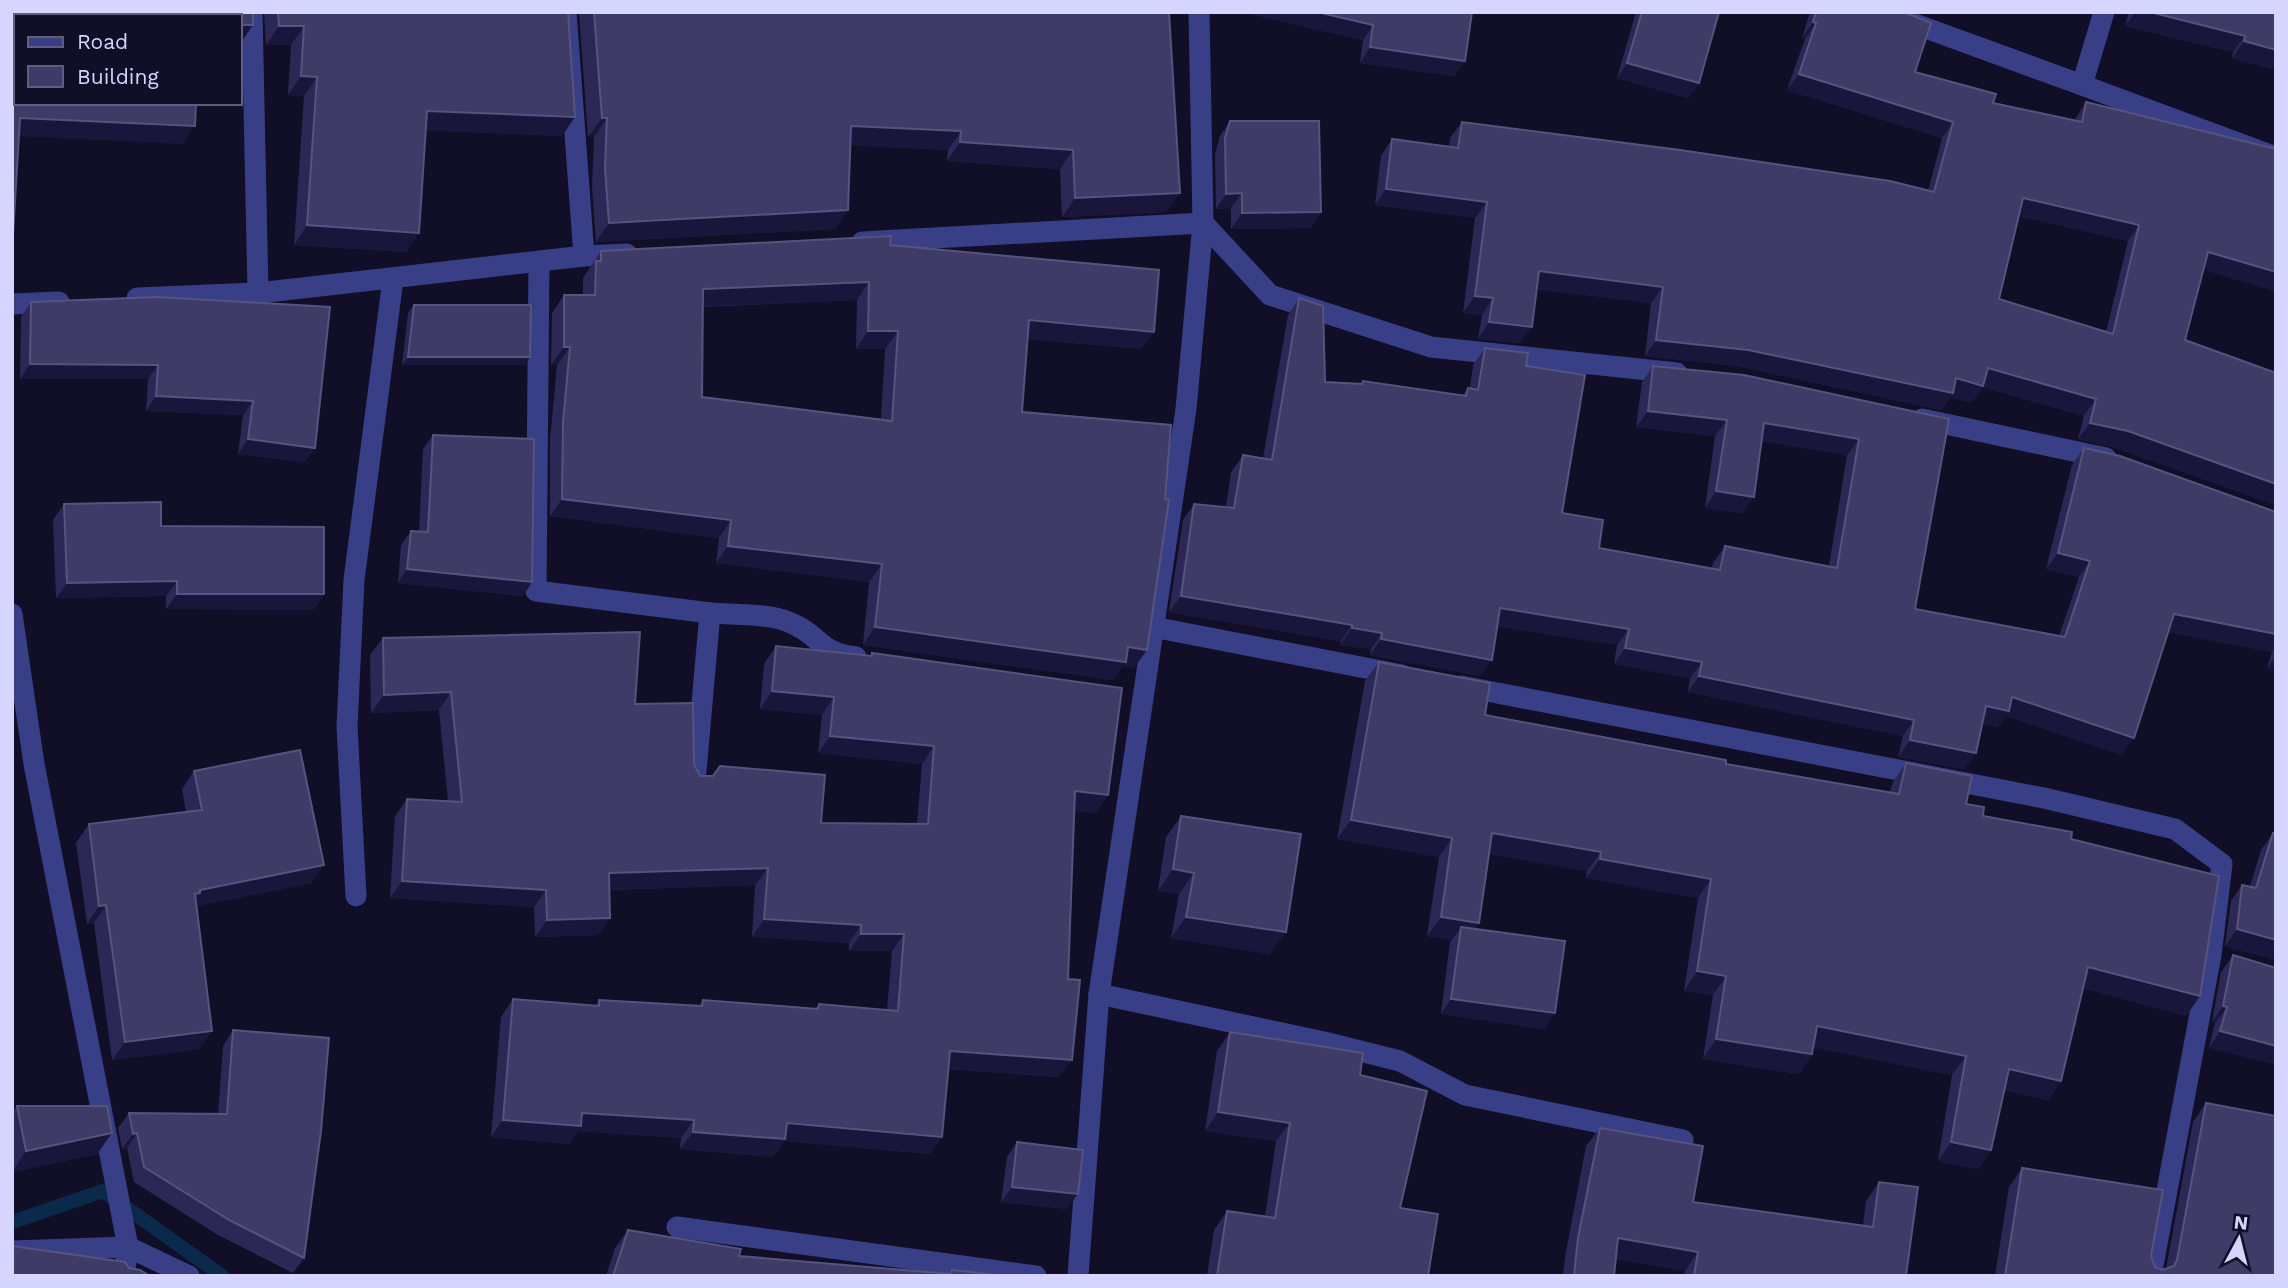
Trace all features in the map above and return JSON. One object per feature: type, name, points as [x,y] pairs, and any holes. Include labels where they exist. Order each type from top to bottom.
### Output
[{"type":"street","points":[[253,12],[258,293]]},
{"type":"street","points":[[566,12],[584,256]]},
{"type":"street","points":[[1078,1276],[1099,994],[1186,409],[1203,223],[1199,12]]},
{"type":"street","points":[[1882,12],[2276,158]]},
{"type":"street","points":[[2082,85],[2105,12]]},
{"type":"street","points":[[838,243],[1203,223]]},
{"type":"street","points":[[1203,223],[1270,295],[1431,347],[1693,374]]},
{"type":"street","points":[[122,299],[258,293],[584,256],[651,253]]},
{"type":"street","points":[[539,262],[536,591],[788,621],[809,631],[833,654],[873,659]]},
{"type":"street","points":[[356,896],[347,726],[354,580],[393,279]]},
{"type":"street","points":[[12,303],[80,301]]},
{"type":"street","points":[[1896,413],[2125,464]]},
{"type":"street","points":[[695,782],[710,612]]},
{"type":"street","points":[[12,614],[34,764],[128,1247],[124,1276]]},
{"type":"street","points":[[1153,627],[2044,798],[2175,829],[2222,864],[2211,955],[2151,1276]]},
{"type":"street","points":[[1116,693],[1143,697]]},
{"type":"street","points":[[2211,955],[2237,962]]},
{"type":"street","points":[[1099,994],[1324,1042],[1400,1062],[1465,1095],[1683,1140]]},
{"type":"street","points":[[677,1227],[1036,1276]]},
{"type":"street","points":[[12,1251],[128,1247],[189,1276]]},
{"type":"building","points":[[253,12],[253,25],[242,25],[242,14],[219,14]]},
{"type":"building","points":[[278,12],[568,12],[575,117],[427,111],[419,233],[307,225],[317,77],[301,76],[304,26],[279,26]]},
{"type":"building","points":[[594,12],[1169,12],[1180,193],[1075,198],[1073,150],[960,142],[961,131],[851,126],[848,210],[609,223],[605,168],[607,118],[602,118]]},
{"type":"building","points":[[1317,12],[1472,12],[1465,61],[1370,47],[1373,25]]},
{"type":"building","points":[[1642,12],[1719,12],[1699,83],[1627,63]]},
{"type":"building","points":[[1816,12],[1904,12],[1931,23],[1915,72],[1996,94],[1993,103],[2082,122],[2086,102],[2276,149],[2276,272],[2208,252],[2185,340],[2276,373],[2276,484],[2128,431],[2090,423],[2096,399],[1988,368],[1983,386],[1956,378],[1953,393],[1748,350],[1656,340],[1663,287],[1539,271],[1532,327],[1489,322],[1493,298],[1475,296],[1487,202],[1386,189],[1392,139],[1458,148],[1462,122],[1890,181],[1934,192],[1953,122],[1799,74],[1816,23],[1813,22]],"holes":[[[2023,198],[2139,225],[2113,334],[1999,299]]]},
{"type":"building","points":[[2150,12],[2276,12],[2276,50],[2244,41],[2245,36]]},
{"type":"building","points":[[12,25],[14,105],[196,105],[195,126],[20,118],[13,235]]},
{"type":"building","points":[[1230,121],[1319,121],[1321,212],[1242,213],[1242,193],[1226,194],[1225,138]]},
{"type":"building","points":[[891,236],[890,245],[1159,270],[1154,332],[1029,320],[1022,412],[1171,425],[1165,499],[1169,500],[1147,650],[1128,647],[1126,662],[875,627],[882,564],[728,546],[731,520],[562,499],[563,422],[570,347],[564,347],[564,295],[595,295],[596,261],[601,261],[601,251]],"holes":[[[869,282],[868,331],[898,331],[892,421],[702,397],[703,289]]]},
{"type":"building","points":[[157,297],[330,307],[315,448],[248,439],[253,401],[156,396],[158,365],[30,364],[31,302]]},
{"type":"building","points":[[1299,298],[1323,306],[1325,382],[1362,384],[1363,381],[1466,396],[1468,388],[1478,390],[1485,348],[1528,353],[1526,366],[1585,375],[1562,513],[1603,520],[1599,548],[1720,570],[1725,546],[1837,568],[1859,439],[1764,423],[1754,497],[1716,491],[1727,420],[1648,411],[1653,366],[1744,375],[1949,419],[1915,609],[2065,637],[2090,561],[2058,553],[2084,448],[2120,456],[2276,512],[2276,634],[2174,614],[2134,738],[2012,697],[2009,711],[1986,706],[1976,753],[1910,740],[1914,720],[1699,676],[1702,662],[1625,648],[1629,629],[1500,608],[1492,660],[1381,639],[1382,633],[1352,628],[1352,625],[1181,596],[1194,504],[1234,508],[1243,455],[1272,460]]},
{"type":"building","points":[[414,305],[531,305],[530,357],[408,357]]},
{"type":"building","points":[[433,435],[534,439],[532,582],[407,569],[411,531],[428,532]]},
{"type":"building","points":[[161,502],[161,526],[324,527],[324,594],[177,594],[177,581],[67,583],[64,504]]},
{"type":"building","points":[[640,632],[635,704],[693,703],[694,764],[700,776],[713,776],[720,766],[825,775],[821,823],[928,824],[934,746],[830,736],[834,697],[772,691],[776,646],[872,656],[872,653],[1122,688],[1108,795],[1075,791],[1068,979],[1080,980],[1072,1060],[950,1051],[942,1137],[787,1123],[785,1139],[693,1132],[694,1120],[582,1113],[581,1126],[503,1120],[513,999],[599,1006],[599,1000],[702,1006],[703,1000],[818,1009],[819,1004],[898,1011],[904,934],[861,934],[861,925],[764,919],[768,868],[609,873],[610,918],[547,920],[546,890],[402,881],[407,799],[462,802],[451,692],[384,695],[383,638]]},
{"type":"building","points":[[1379,662],[1490,683],[1485,715],[1726,760],[1726,764],[1899,794],[1906,763],[1972,776],[1966,804],[1984,807],[1983,816],[2072,832],[2071,839],[2219,876],[2200,996],[2088,967],[2061,1081],[2009,1069],[1991,1150],[1951,1142],[1966,1056],[1817,1026],[1812,1054],[1716,1039],[1726,976],[1697,971],[1711,879],[1600,859],[1601,852],[1492,833],[1479,923],[1441,917],[1452,838],[1351,820]]},
{"type":"building","points":[[300,750],[324,865],[200,890],[200,893],[195,894],[212,1031],[125,1042],[106,905],[99,906],[89,824],[202,810],[194,771]]},
{"type":"building","points":[[1181,816],[1301,834],[1286,932],[1186,917],[1194,873],[1173,869]]},
{"type":"building","points":[[2273,833],[2276,834],[2276,940],[2237,929],[2242,885],[2256,888]]},
{"type":"building","points":[[1461,927],[1565,941],[1555,1013],[1451,999]]},
{"type":"building","points":[[2233,955],[2276,968],[2276,1046],[2220,1031],[2227,1007],[2223,1006]]},
{"type":"building","points":[[233,1030],[329,1038],[321,1131],[304,1258],[229,1220],[144,1167],[137,1133],[133,1134],[129,1113],[227,1114]]},
{"type":"building","points":[[1230,1032],[1363,1053],[1360,1075],[1427,1091],[1400,1208],[1438,1214],[1428,1276],[1217,1276],[1227,1211],[1275,1218],[1290,1123],[1218,1112]]},
{"type":"building","points":[[2206,1103],[2276,1116],[2276,1276],[2005,1276],[2022,1168],[2163,1190],[2151,1256],[2155,1267],[2162,1270],[2174,1266]]},
{"type":"building","points":[[17,1106],[107,1106],[112,1133],[26,1151]]},
{"type":"building","points":[[1600,1128],[1703,1146],[1693,1202],[1873,1227],[1879,1182],[1918,1187],[1906,1276],[1694,1276],[1698,1252],[1618,1238],[1614,1276],[1574,1276],[1578,1238]]},
{"type":"building","points":[[1017,1142],[1083,1150],[1078,1194],[1012,1187]]},
{"type":"building","points":[[628,1230],[741,1249],[739,1256],[951,1274],[952,1270],[1006,1276],[613,1276]]},
{"type":"building","points":[[12,1246],[125,1262],[129,1268],[150,1276],[12,1276]]},
{"type":"waterway","points":[[12,1222],[103,1191],[222,1276]]}]
